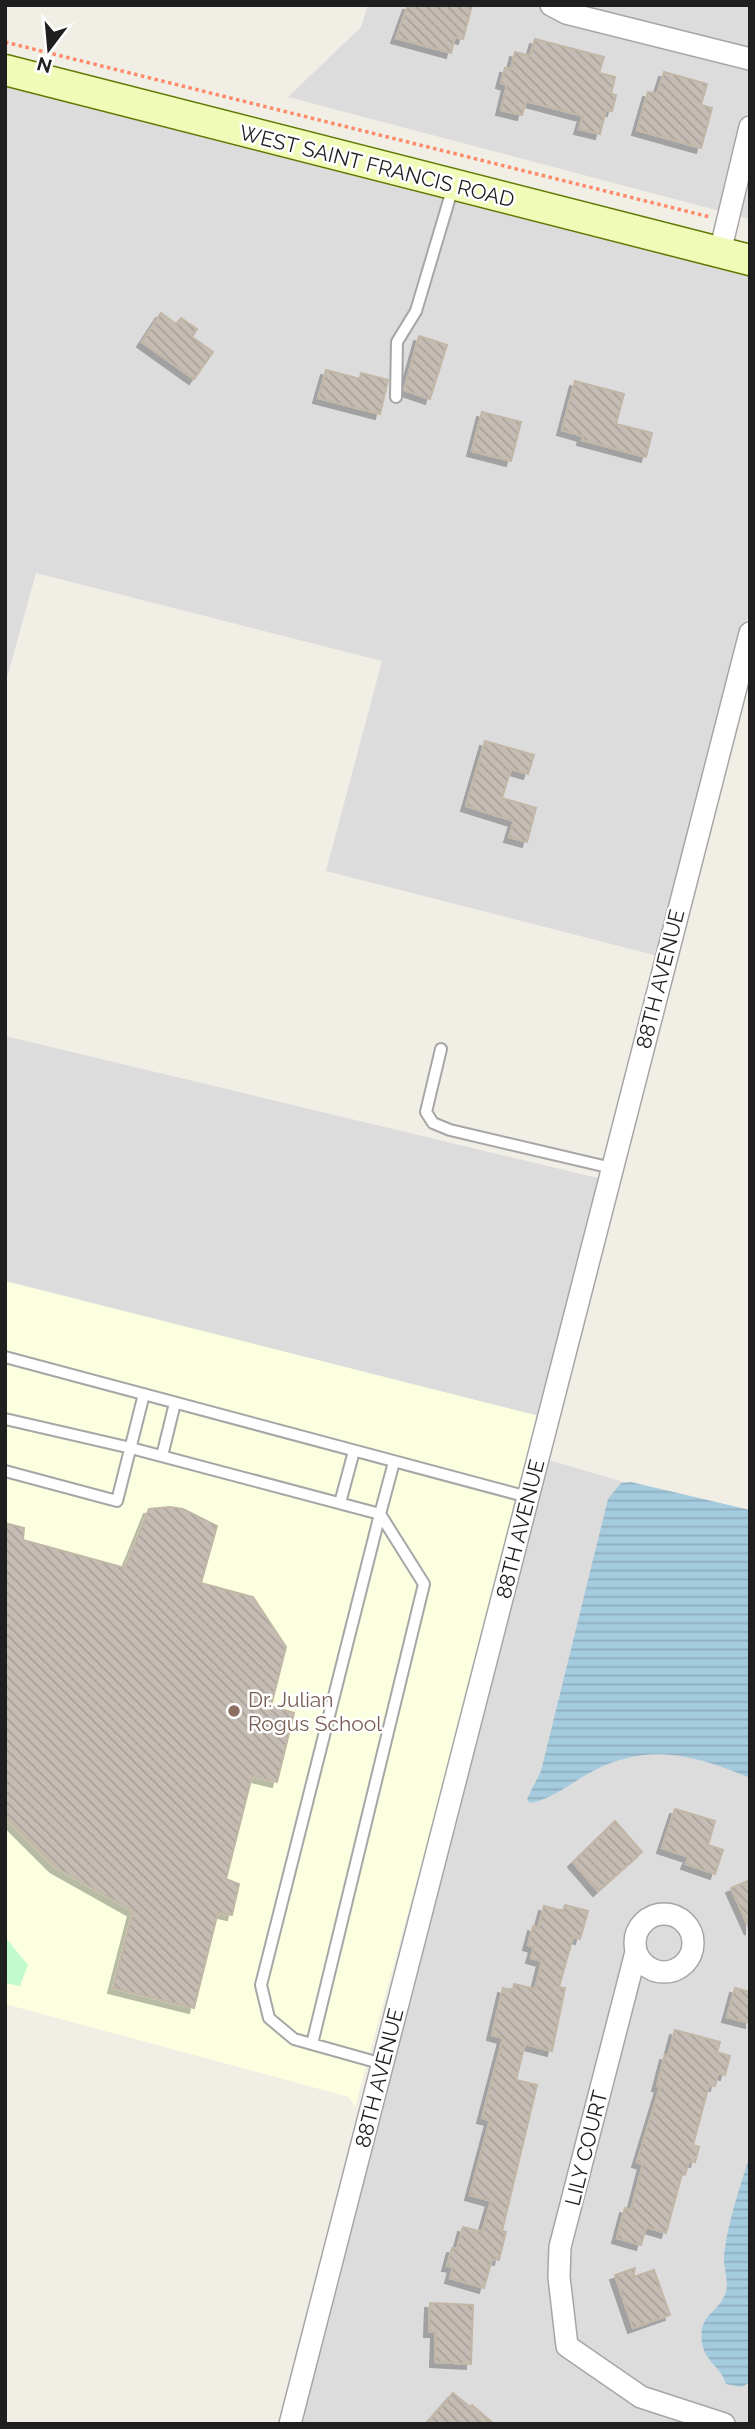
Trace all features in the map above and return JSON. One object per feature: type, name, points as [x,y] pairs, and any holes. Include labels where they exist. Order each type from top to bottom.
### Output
[{"type":"street","points":[[551,5],[566,13],[750,59]]},
{"type":"street","name":"WEST SAINT FRANCIS ROAD","points":[[5,70],[750,260]]},
{"type":"street","points":[[720,252],[750,127]]},
{"type":"street","name":"88TH AVENUE","points":[[290,2424],[750,634]]},
{"type":"street","name":"LILY COURT","points":[[636,1952],[560,2247],[559,2277],[567,2346],[641,2398],[724,2424]]},
{"type":"lane","points":[[396,397],[397,342],[416,311],[453,185]]},
{"type":"lane","points":[[441,1049],[426,1112],[433,1123],[450,1130],[612,1168]]},
{"type":"lane","points":[[5,1357],[528,1497]]},
{"type":"lane","points":[[5,1471],[117,1501],[144,1394]]},
{"type":"lane","points":[[162,1456],[175,1403]]},
{"type":"lane","points":[[5,1419],[131,1448],[380,1514],[424,1584],[312,2044]]},
{"type":"lane","points":[[340,1503],[354,1451]]},
{"type":"lane","points":[[383,2064],[294,2039],[269,2018],[261,1985],[394,1462]]},
{"type":"path","points":[[5,42],[727,221]]},
{"type":"shaded area","points":[[368,5],[750,5],[750,219],[288,97],[361,27]]},
{"type":"shaded area","points":[[5,80],[750,266],[750,608],[658,956],[326,871],[382,661],[36,573],[5,685]]},
{"type":"shaded area","points":[[5,1036],[602,1179],[543,1417],[5,1281]]},
{"type":"shaded area","name":"Dr. Julian Rogus School","points":[[5,1281],[543,1417],[355,2107],[349,2097],[5,2004]]},
{"type":"shaded area","points":[[545,1459],[750,1519],[750,2424],[298,2424]]},
{"type":"green space","points":[[5,1937],[28,1965],[20,1986],[5,1983]]},
{"type":"water","points":[[631,1482],[750,1510],[750,1778],[691,1758],[653,1754],[614,1762],[593,1771],[555,1794],[530,1803],[527,1799],[541,1771],[608,1499],[621,1483]]},
{"type":"water","points":[[750,2155],[750,2382],[742,2387],[726,2384],[704,2350],[702,2333],[706,2320],[723,2300],[726,2292],[726,2242]]},
{"type":"building","points":[[408,5],[472,5],[463,39],[455,37],[451,53],[396,38]]},
{"type":"building","points":[[535,39],[604,57],[599,73],[615,77],[611,94],[616,95],[612,111],[606,110],[600,134],[579,129],[583,116],[526,101],[522,115],[501,110],[507,85],[501,83],[505,68],[511,69],[515,52],[530,56]]},
{"type":"building","points":[[664,72],[707,84],[701,105],[712,108],[701,148],[637,130],[648,92],[657,94]]},
{"type":"building","points":[[161,313],[176,324],[181,318],[197,329],[192,337],[213,352],[194,379],[142,342]]},
{"type":"building","points":[[419,336],[447,345],[430,399],[404,390]]},
{"type":"building","points":[[326,370],[360,379],[361,373],[388,380],[380,414],[318,398]]},
{"type":"building","points":[[575,381],[624,394],[616,424],[652,433],[646,457],[582,440],[583,436],[562,430]]},
{"type":"building","points":[[482,412],[521,422],[511,461],[472,451]]},
{"type":"building","points":[[485,741],[534,755],[528,774],[511,769],[502,798],[536,808],[527,842],[509,837],[514,821],[466,806]]},
{"type":"building","name":"Dr. Julian Rogus School","points":[[149,1509],[183,1509],[217,1526],[201,1583],[253,1597],[286,1647],[271,1706],[294,1713],[277,1782],[252,1776],[226,1879],[239,1884],[232,1915],[218,1912],[194,2008],[113,1988],[133,1911],[55,1867],[5,1817],[5,1523],[24,1528],[23,1540],[125,1568]]},
{"type":"building","points":[[675,1809],[715,1821],[708,1845],[723,1850],[715,1874],[686,1864],[689,1857],[662,1848]]},
{"type":"building","points":[[615,1821],[642,1852],[598,1891],[573,1862]]},
{"type":"building","points":[[750,1880],[750,1930],[731,1888]]},
{"type":"building","points":[[565,1905],[588,1911],[580,1939],[573,1937],[559,1987],[565,1988],[552,2051],[525,2044],[516,2080],[537,2085],[502,2231],[506,2232],[499,2260],[492,2259],[484,2288],[450,2278],[453,2267],[447,2266],[452,2248],[457,2249],[463,2227],[482,2232],[491,2201],[470,2195],[490,2120],[482,2118],[503,2038],[492,2035],[503,1988],[513,1991],[514,1984],[535,1989],[542,1961],[531,1958],[534,1947],[528,1945],[533,1926],[538,1928],[544,1906],[563,1911]]},
{"type":"building","points":[[735,1988],[750,1992],[750,2023],[727,2017]]},
{"type":"building","points":[[675,2030],[720,2042],[717,2052],[730,2056],[725,2075],[718,2073],[715,2086],[709,2085],[693,2145],[699,2147],[695,2162],[689,2161],[685,2175],[682,2174],[666,2233],[646,2227],[641,2245],[617,2238],[625,2208],[631,2210],[643,2164],[637,2162],[660,2087],[657,2086],[665,2055],[668,2056]]},
{"type":"building","points":[[635,2268],[633,2277],[654,2270],[670,2315],[633,2328],[615,2275]]},
{"type":"building","points":[[430,2303],[473,2305],[471,2364],[435,2362],[436,2332],[429,2332]]},
{"type":"building","points":[[453,2393],[470,2407],[472,2405],[494,2424],[426,2424]]},
{"type":"place","name":"Dr. Julian Rogus School","points":[[234,1711]]}]
